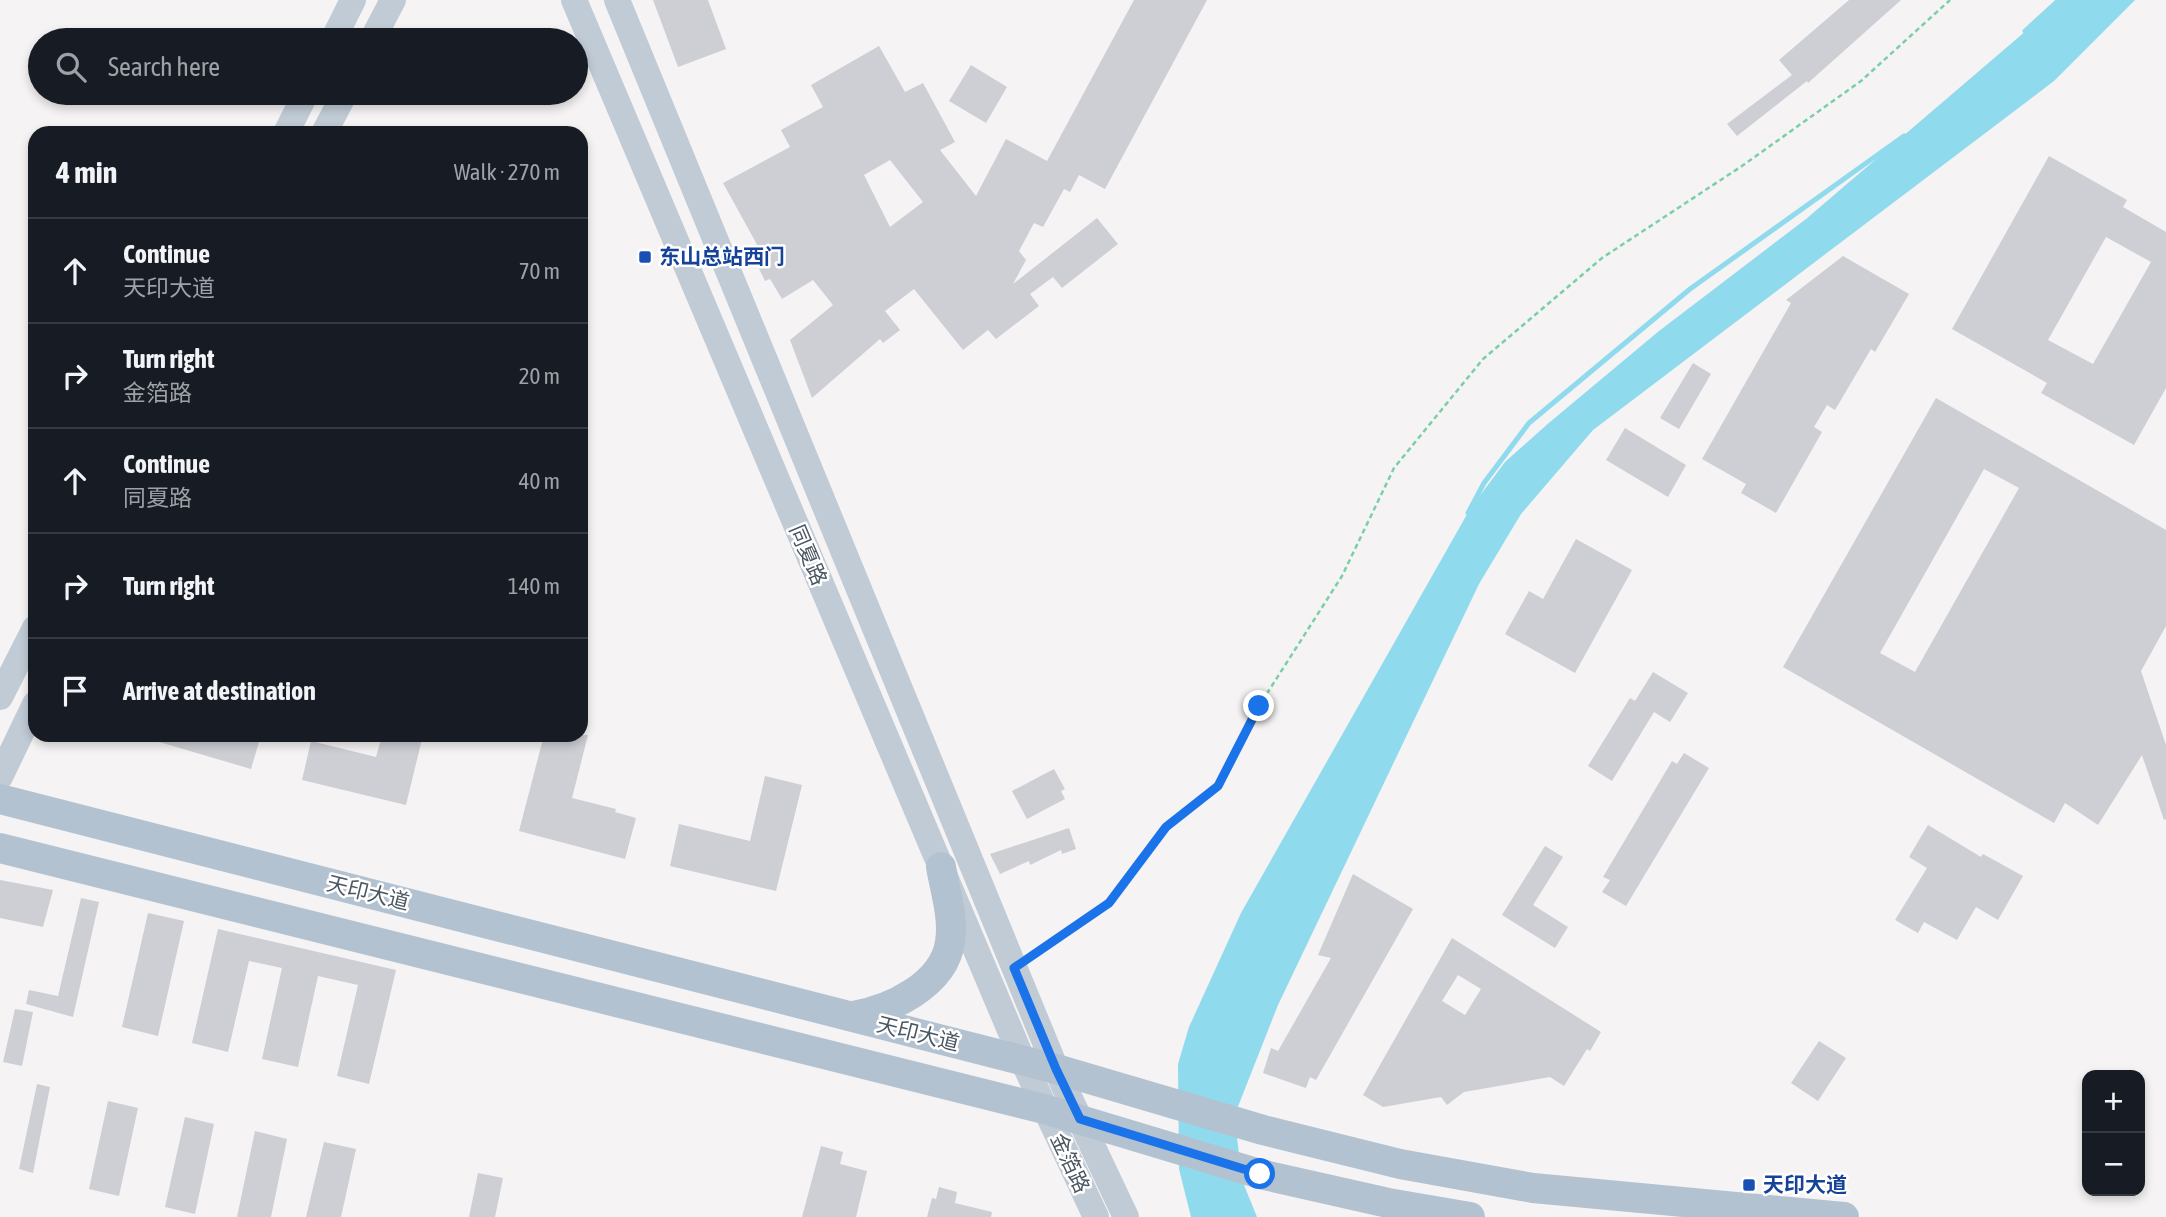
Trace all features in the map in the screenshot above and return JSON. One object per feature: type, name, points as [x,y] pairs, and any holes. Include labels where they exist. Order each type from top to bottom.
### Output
[{"type":"main road","points":[[339,28],[353,0]]},
{"type":"main road","points":[[378,28],[393,0]]},
{"type":"main road","name":"同夏路","points":[[574,0],[586,28]]},
{"type":"main road","name":"同夏路","points":[[617,0],[1056,1069]]},
{"type":"main road","name":"同夏路","points":[[588,33],[1044,1109]]},
{"type":"main road","points":[[290,126],[300,105]]},
{"type":"main road","points":[[328,126],[339,105]]},
{"type":"main road","points":[[0,697],[28,642]]},
{"type":"main road","points":[[0,777],[28,719]]},
{"type":"main road","name":"天印大道","points":[[0,799],[1056,1069],[1263,1130],[1400,1164],[1533,1188],[1844,1217]]},
{"type":"main road","name":"天印大道","points":[[0,848],[1044,1109],[1260,1174],[1388,1203],[1470,1217]]},
{"type":"main road","points":[[848,1016],[870,1013],[895,1003],[935,973],[946,957],[951,940],[950,915],[940,867]]},
{"type":"main road","name":"金箔路","points":[[1056,1069],[1126,1217]]},
{"type":"main road","name":"金箔路","points":[[1044,1109],[1096,1217]]},
{"type":"path","points":[[1014,968],[1109,903],[1166,827],[1218,786],[1259,706],[1342,576],[1394,468],[1483,359],[1602,258],[1742,166],[1861,81],[1950,0]]},
{"type":"water","points":[[2062,0],[2135,0],[2054,81],[1593,430],[1521,514],[1479,584],[1278,1005],[1237,1109],[1242,1180],[1257,1217],[1191,1217],[1179,1169],[1178,1064],[1189,1027],[1241,913],[1470,509],[1505,462],[1550,422],[1659,331],[1806,219]]},
{"type":"building","points":[[653,0],[708,0],[726,49],[678,67]]},
{"type":"building","points":[[1134,0],[1207,0],[1105,189],[1079,175],[1070,192],[1064,189],[1043,227],[1034,223],[1019,251],[1026,260],[1013,284],[1097,218],[1118,244],[1062,288],[1053,277],[1030,294],[1039,306],[996,339],[988,330],[963,350],[914,289],[885,311],[900,330],[883,343],[880,339],[812,398],[790,340],[833,305],[813,280],[782,299],[770,279],[765,281],[752,254],[760,250],[723,183],[790,147],[781,130],[823,107],[811,85],[879,46],[905,92],[923,83],[955,142],[940,150],[976,196],[1006,139],[1047,161]],"holes":[[[890,160],[923,202],[890,227],[864,175]]]},
{"type":"building","points":[[1849,0],[1901,0],[1808,83],[1807,81],[1737,136],[1727,124],[1792,75],[1779,60]]},
{"type":"building","points":[[971,65],[1007,87],[986,123],[949,101]]},
{"type":"building","points":[[2049,156],[2127,200],[2123,207],[2166,232],[2166,388],[2134,445],[2041,393],[2047,383],[1952,329]],"holes":[[[2106,237],[2151,262],[2093,364],[2048,340]]]},
{"type":"building","points":[[1843,256],[1909,294],[1875,352],[1871,349],[1835,410],[1827,405],[1814,427],[1822,432],[1776,513],[1741,493],[1746,484],[1702,459],[1791,303],[1786,300]]},
{"type":"building","points":[[1693,363],[1711,374],[1679,429],[1660,418]]},
{"type":"building","points":[[1936,398],[2166,530],[2166,626],[2141,671],[2166,745],[2166,819],[2164,820],[2142,755],[2098,825],[2065,803],[2054,823],[1783,667]],"holes":[[[1984,469],[2019,488],[1915,672],[1880,653]]]},
{"type":"building","points":[[1625,428],[1686,465],[1668,497],[1606,460]]},
{"type":"building","points":[[1576,539],[1632,570],[1575,673],[1505,634],[1529,591],[1543,599]]},
{"type":"building","points":[[1653,672],[1688,693],[1670,722],[1654,712],[1612,781],[1588,766],[1630,698],[1635,701]]},
{"type":"building","points":[[159,742],[259,742],[251,769]]},
{"type":"building","points":[[311,742],[376,757],[380,742],[421,742],[406,805],[302,780]]},
{"type":"building","points":[[542,742],[586,742],[572,798],[616,809],[615,812],[636,818],[625,859],[519,831]]},
{"type":"building","points":[[1684,753],[1709,768],[1626,906],[1602,892],[1610,880],[1603,877],[1672,761],[1677,764]]},
{"type":"building","points":[[1054,769],[1065,789],[1061,791],[1065,799],[1027,819],[1012,791]]},
{"type":"building","points":[[765,776],[802,785],[776,891],[670,866],[679,824],[750,841]]},
{"type":"building","points":[[1928,825],[1981,857],[1983,854],[2023,876],[1998,920],[1976,907],[1957,940],[1924,922],[1918,933],[1895,920],[1927,868],[1909,857]]},
{"type":"building","points":[[1069,828],[1076,849],[1062,854],[1061,850],[1030,865],[1029,861],[1000,874],[990,854]]},
{"type":"building","points":[[1545,846],[1563,857],[1533,905],[1568,927],[1555,948],[1502,915]]},
{"type":"building","points":[[1353,874],[1413,909],[1316,1080],[1310,1077],[1306,1088],[1263,1073],[1271,1048],[1278,1051],[1331,958],[1318,955]]},
{"type":"building","points":[[0,880],[53,890],[43,927],[0,918]]},
{"type":"building","points":[[81,898],[99,902],[73,1017],[26,1004],[29,990],[58,996]]},
{"type":"building","points":[[148,913],[184,921],[158,1036],[122,1027]]},
{"type":"building","points":[[218,929],[396,970],[369,1084],[337,1076],[358,985],[318,976],[298,1067],[262,1059],[282,968],[249,961],[228,1052],[192,1043]]},
{"type":"building","points":[[1452,938],[1601,1032],[1564,1086],[1550,1077],[1464,1092],[1447,1105],[1441,1097],[1383,1107],[1363,1095]],"holes":[[[1458,975],[1481,989],[1465,1015],[1442,1001]]]},
{"type":"building","points":[[15,1009],[33,1012],[22,1066],[3,1062]]},
{"type":"building","points":[[1819,1041],[1846,1058],[1818,1101],[1791,1083]]},
{"type":"building","points":[[37,1084],[50,1087],[33,1173],[19,1169]]},
{"type":"building","points":[[108,1101],[138,1108],[119,1196],[89,1189]]},
{"type":"building","points":[[185,1117],[214,1124],[195,1214],[165,1207]]},
{"type":"building","points":[[255,1131],[287,1139],[271,1217],[237,1217]]},
{"type":"building","points":[[324,1142],[356,1149],[341,1217],[306,1217]]},
{"type":"building","points":[[821,1146],[843,1152],[840,1164],[867,1171],[856,1217],[802,1217]]},
{"type":"building","points":[[478,1173],[503,1178],[495,1217],[469,1217]]},
{"type":"building","points":[[939,1187],[957,1192],[955,1203],[992,1212],[991,1217],[927,1217],[932,1198],[936,1199]]},
{"type":"waterway","points":[[2025,31],[2059,0]]},
{"type":"waterway","points":[[1468,513],[1484,483],[1529,423],[1690,289],[1904,136]]},
{"type":"place","name":"东山总站西门","points":[[645,257]]},
{"type":"place","name":"天印大道","points":[[1749,1185]]},
{"type":"route","points":[[1259,706],[1218,786],[1166,827],[1109,903],[1014,968],[1080,1119],[1260,1174]]}]
